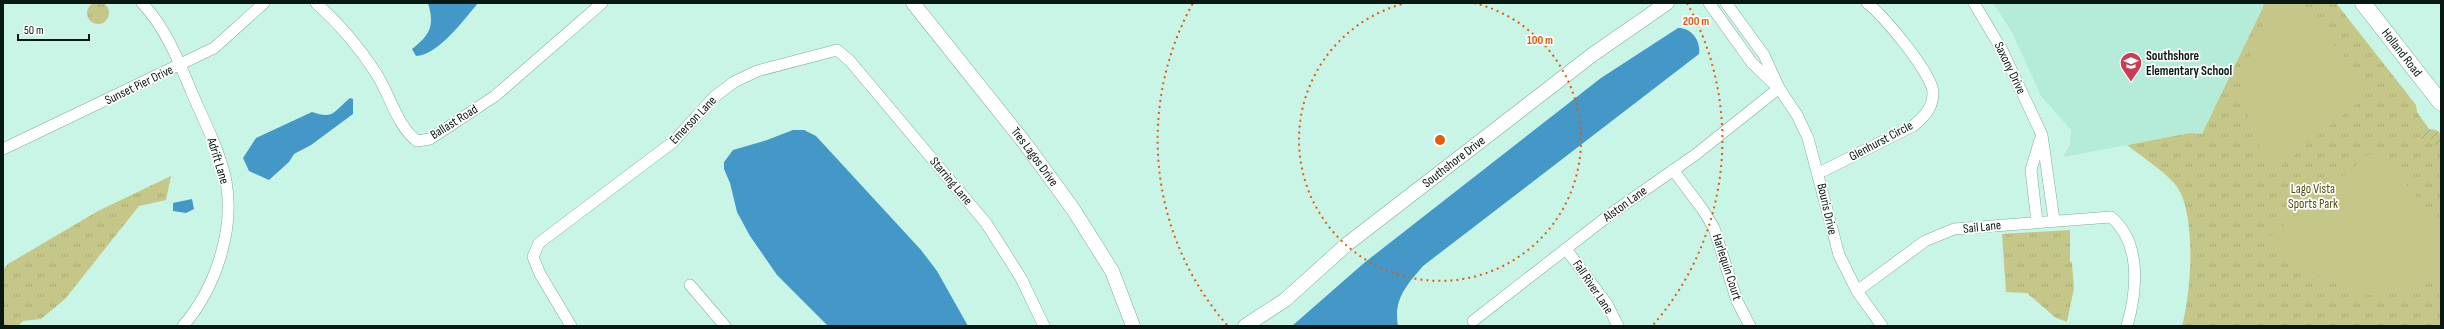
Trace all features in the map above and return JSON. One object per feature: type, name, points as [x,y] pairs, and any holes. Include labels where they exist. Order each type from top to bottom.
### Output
[{"type":"main road","name":"Holland Road","points":[[2363,3],[2441,103]]},
{"type":"street","name":"Adrift Lane","points":[[142,3],[150,11],[167,38],[180,65],[213,143],[226,181],[228,217],[221,252],[205,295],[183,326]]},
{"type":"street","name":"Sunset Pier Drive","points":[[3,149],[214,48],[264,3]]},
{"type":"street","name":"Ballast Road","points":[[316,3],[347,32],[391,98],[408,134],[417,141],[430,139],[495,96],[602,3]]},
{"type":"street","name":"Tres Lagos Drive","points":[[913,3],[1024,142],[1073,209],[1112,271],[1133,326]]},
{"type":"street","name":"Southshore Drive","points":[[1245,326],[1286,300],[1346,245],[1592,55],[1667,3]]},
{"type":"street","name":"Bouris Drive","points":[[1710,3],[1752,63],[1779,88]]},
{"type":"street","name":"Bouris Drive","points":[[1726,3],[1764,55],[1779,88],[1797,115],[1806,132],[1819,173],[1826,211],[1839,255],[1857,291],[1882,326]]},
{"type":"street","name":"Glenhurst Circle","points":[[1819,173],[1913,126],[1926,115],[1932,102],[1933,92],[1920,65],[1893,30],[1867,3]]},
{"type":"street","name":"Saxony Drive","points":[[1974,3],[2002,50],[2042,135],[2054,220]]},
{"type":"street","points":[[1745,52],[1756,44]]},
{"type":"street","name":"Emerson Lane","points":[[571,326],[540,274],[533,257],[539,243],[673,142],[714,97],[734,82],[757,71],[837,50]]},
{"type":"street","name":"Starring Lane","points":[[837,50],[850,61],[986,222],[1021,278],[1044,326]]},
{"type":"street","name":"Alston Lane","points":[[1473,321],[1779,88]]},
{"type":"street","points":[[2037,222],[2031,170],[2042,135]]},
{"type":"street","name":"Harlequin Court","points":[[1673,170],[1703,210],[1714,228],[1737,301],[1750,326]]},
{"type":"street","points":[[2033,185],[2049,184]]},
{"type":"street","name":"Sail Lane","points":[[1857,291],[1926,241],[1954,230],[2054,220],[2111,217],[2121,225],[2129,239],[2136,284],[2127,326]]},
{"type":"street","name":"Fall River Lane","points":[[1566,249],[1608,304],[1618,326]]},
{"type":"street","points":[[690,285],[725,326]]},
{"type":"shaded area","name":"Southshore Elementary School","points":[[1993,3],[2265,3],[2202,134],[2190,133],[2063,157],[2070,145],[2071,130],[2041,96],[2012,32]]},
{"type":"green space","points":[[98,2],[106,5],[109,13],[106,21],[98,24],[90,21],[87,13],[90,5]]},
{"type":"green space","name":"Lago Vista Sports Park","points":[[2265,3],[2336,3],[2416,105],[2417,112],[2429,129],[2436,130],[2441,137],[2441,326],[2182,326],[2188,294],[2190,253],[2187,212],[2182,195],[2169,178],[2127,145],[2190,133],[2202,134]]},
{"type":"green space","points":[[2281,3],[2298,3],[2354,68],[2361,78],[2364,86],[2364,92],[2362,97],[2355,105],[2277,169],[2258,144],[2251,127],[2245,89],[2251,51],[2258,33],[2268,17]]},
{"type":"green space","points":[[2426,127],[2429,130],[2438,131],[2441,135],[2441,152],[2429,137],[2421,141],[2421,134]]},
{"type":"green space","points":[[2369,154],[2384,156],[2441,228],[2441,276],[2393,292],[2367,295],[2340,286],[2296,264],[2275,247],[2269,237]]},
{"type":"green space","points":[[171,176],[166,200],[139,206],[65,299],[41,319],[23,321],[18,326],[3,326],[3,270],[8,264],[98,211]]},
{"type":"green space","points":[[2070,230],[2070,261],[2072,263],[2074,288],[2067,322],[2056,318],[2027,293],[2006,292],[2002,234]]},
{"type":"water","points":[[428,3],[478,3],[450,36],[442,43],[433,50],[416,56],[412,49],[427,34],[431,24]]},
{"type":"water","points":[[1678,28],[1687,30],[1694,36],[1699,44],[1699,54],[1423,266],[1407,286],[1399,300],[1397,316],[1398,326],[1292,326],[1364,263],[1601,78]]},
{"type":"water","points":[[350,98],[353,99],[353,114],[311,145],[294,154],[289,162],[269,180],[249,171],[243,158],[256,138],[312,112],[329,115]]},
{"type":"water","points":[[793,130],[804,130],[816,136],[921,250],[937,271],[968,326],[828,326],[777,275],[750,236],[737,212],[730,183],[724,169],[724,162],[733,150],[767,140]]},
{"type":"water","points":[[192,199],[194,209],[186,213],[173,211],[173,203]]},
{"type":"place","name":"Southshore Elementary School","points":[[2131,82]]}]
